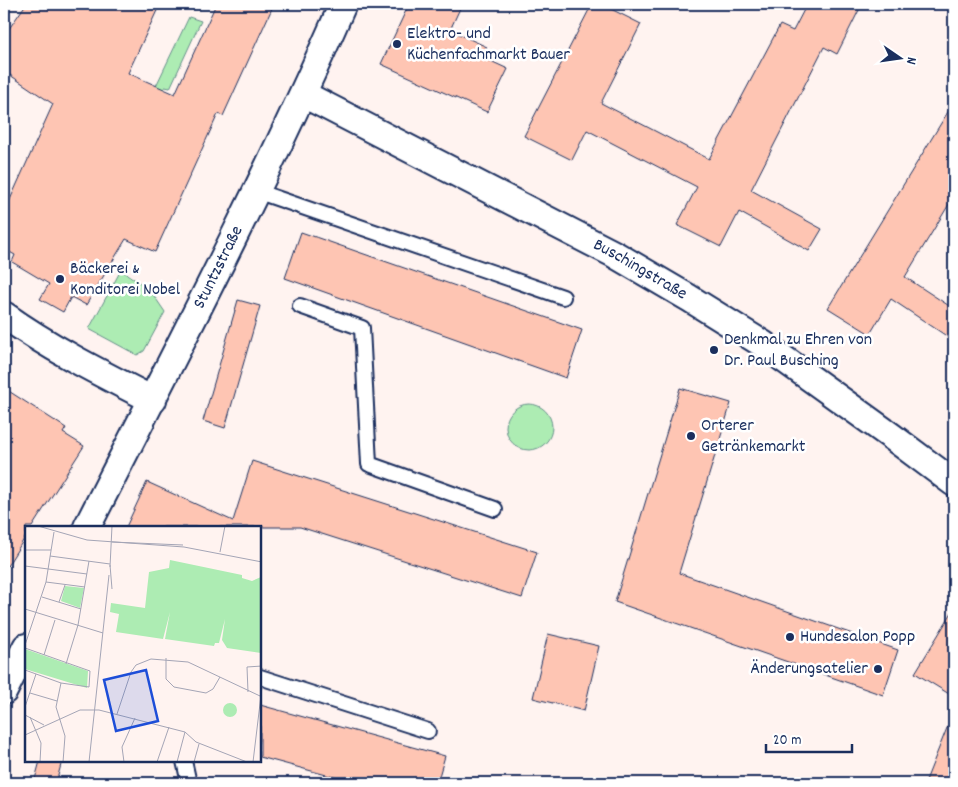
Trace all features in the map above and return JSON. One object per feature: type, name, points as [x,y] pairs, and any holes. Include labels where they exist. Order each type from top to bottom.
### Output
[{"type":"street","name":"Stuntzstraße","points":[[88,526],[153,400],[303,94],[343,4]]},
{"type":"street","name":"Buschingstraße","points":[[303,94],[614,254],[689,298],[763,344],[884,430],[954,484]]},
{"type":"street","points":[[4,315],[24,330],[62,352],[153,400]]},
{"type":"street","points":[[4,690],[25,649]]},
{"type":"lane","points":[[256,190],[563,297]]},
{"type":"lane","points":[[300,306],[362,328],[369,464],[495,509]]},
{"type":"lane","points":[[261,677],[428,731]]},
{"type":"lane","points":[[184,762],[189,783]]},
{"type":"green space","points":[[189,17],[201,21],[170,88],[165,87],[104,228],[97,209]]},
{"type":"green space","points":[[121,270],[150,290],[165,312],[144,351],[137,355],[89,329]]},
{"type":"green space","points":[[525,404],[533,404],[542,408],[548,414],[552,427],[548,440],[542,446],[533,450],[525,450],[516,446],[510,440],[506,431],[506,423],[510,414],[516,408]]},
{"type":"building","points":[[26,4],[160,4],[128,73],[175,94],[216,4],[274,4],[223,116],[218,114],[155,252],[126,239],[86,305],[71,297],[63,312],[40,299],[49,284],[12,262],[15,255],[4,249],[4,213],[53,104],[4,71],[4,36]]},
{"type":"building","points":[[409,4],[462,4],[450,30],[487,47],[482,57],[508,69],[487,112],[381,64]]},
{"type":"building","points":[[592,4],[601,4],[641,24],[601,103],[709,159],[780,25],[793,31],[807,4],[862,4],[837,54],[824,47],[751,190],[822,229],[809,251],[739,212],[721,247],[677,225],[697,187],[587,130],[572,160],[524,136]]},
{"type":"building","points":[[954,102],[954,196],[905,277],[954,309],[954,341],[891,299],[870,334],[828,308]]},
{"type":"building","points":[[301,232],[582,330],[566,378],[285,278]]},
{"type":"building","points":[[238,300],[260,306],[225,428],[203,421]]},
{"type":"building","points":[[4,388],[66,428],[63,433],[84,446],[33,526],[25,526],[25,538],[4,571]]},
{"type":"building","points":[[680,388],[731,403],[679,573],[898,650],[883,695],[615,602]]},
{"type":"building","points":[[252,461],[537,552],[522,598],[300,527],[126,526],[147,482],[233,521]]},
{"type":"building","points":[[954,609],[954,697],[915,673]]},
{"type":"building","points":[[548,634],[599,646],[584,711],[533,698]]},
{"type":"building","points":[[261,705],[445,756],[437,783],[356,783],[261,757]]},
{"type":"building","points":[[953,713],[954,783],[925,783]]},
{"type":"building","points":[[40,762],[62,762],[56,783],[34,783]]},
{"type":"place","name":"Elektro- und Küchenfachmarkt Bauer","points":[[397,44]]},
{"type":"place","name":"Bäckerei & Konditorei Nobel","points":[[60,279]]},
{"type":"place","name":"Denkmal zu Ehren von Dr. Paul Busching","points":[[714,350]]},
{"type":"place","name":"Orterer Getränkemarkt","points":[[691,436]]},
{"type":"place","name":"Hundesalon Popp","points":[[790,637]]},
{"type":"place","name":"Änderungsatelier","points":[[878,669]]}]
